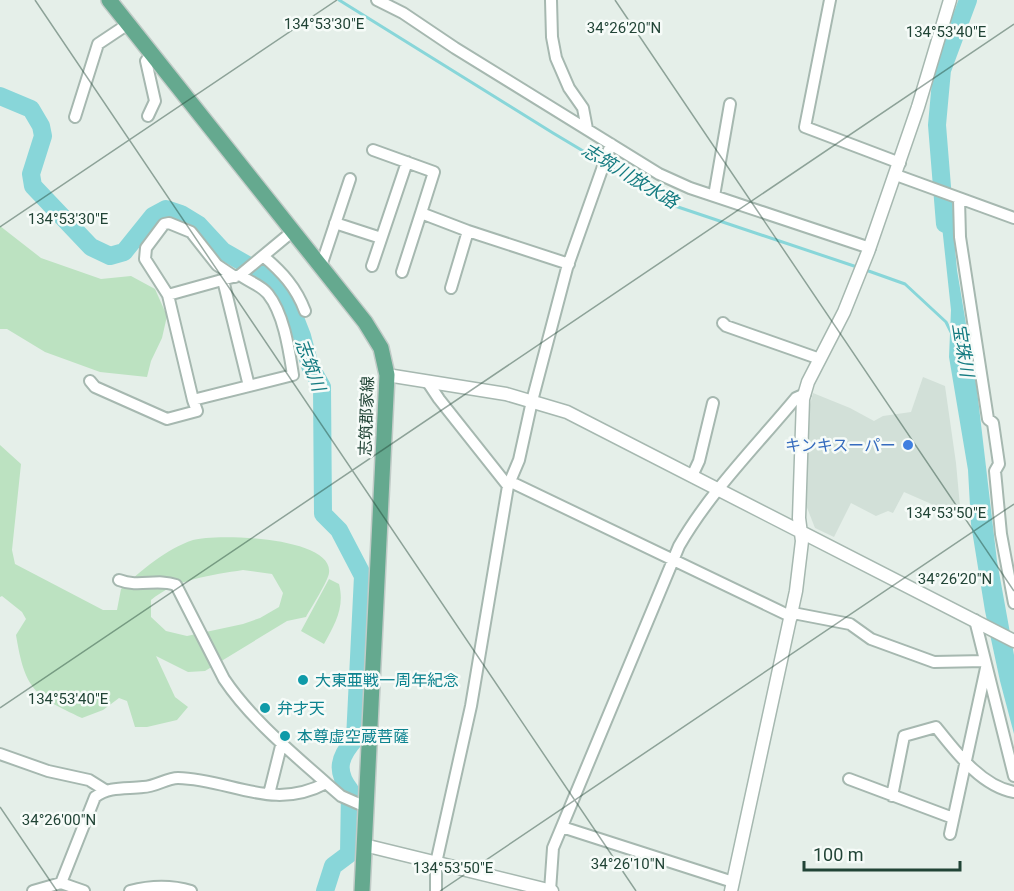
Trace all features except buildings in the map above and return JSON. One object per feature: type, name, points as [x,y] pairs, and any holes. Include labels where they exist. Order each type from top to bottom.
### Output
[{"type":"main road","name":"志筑郡家線","points":[[108,0],[321,266],[376,338],[381,348],[387,375],[362,806],[364,845],[362,891]]},
{"type":"street","points":[[377,0],[403,13],[455,48],[659,174],[690,188],[869,250]]},
{"type":"street","points":[[551,0],[552,37],[556,58],[569,88],[583,108],[588,129]]},
{"type":"street","points":[[830,0],[805,127],[898,169],[932,189],[1014,218]]},
{"type":"street","points":[[562,827],[732,886],[792,615],[800,568],[802,532],[799,518],[803,399],[808,382],[844,312],[869,250],[898,169],[950,0]]},
{"type":"street","points":[[75,117],[98,44],[128,24]]},
{"type":"street","points":[[148,116],[155,101],[147,61],[152,54]]},
{"type":"street","points":[[714,196],[730,104]]},
{"type":"street","points":[[436,891],[436,863],[471,706],[509,484],[519,460],[532,401],[569,264],[611,144]]},
{"type":"street","points":[[373,150],[434,172],[402,272]]},
{"type":"street","points":[[372,266],[407,162]]},
{"type":"street","points":[[321,266],[350,179]]},
{"type":"street","points":[[957,198],[964,267],[988,419],[993,423],[999,464],[994,471],[1000,534],[1014,603]]},
{"type":"street","points":[[421,213],[569,264]]},
{"type":"street","points":[[90,381],[95,387],[167,419],[197,411],[193,400],[168,295],[147,265],[145,253],[165,224],[169,223],[191,232],[217,265],[240,275],[269,295],[282,323],[293,375],[193,400]]},
{"type":"street","points":[[335,223],[381,238]]},
{"type":"street","points":[[168,295],[240,275],[293,231]]},
{"type":"street","points":[[451,288],[468,231]]},
{"type":"street","points":[[259,259],[283,274],[299,295],[305,311]]},
{"type":"street","points":[[223,280],[249,386]]},
{"type":"street","points":[[723,323],[820,359]]},
{"type":"street","points":[[387,375],[473,387],[532,401],[586,421],[1014,641]]},
{"type":"street","points":[[428,381],[439,399],[509,484],[792,615],[850,624],[871,639],[934,662],[986,664]]},
{"type":"street","points":[[364,845],[551,891],[553,848],[673,560],[688,531],[719,490],[796,398],[805,394]]},
{"type":"street","points":[[692,476],[699,461],[713,403]]},
{"type":"street","points":[[118,580],[138,585],[160,583],[176,585],[229,686],[244,705],[341,796],[362,806]]},
{"type":"street","points":[[980,623],[986,664],[1014,776]]},
{"type":"street","points":[[950,834],[986,664]]},
{"type":"street","points":[[892,796],[904,736],[936,727],[991,784],[1002,790],[1014,792]]},
{"type":"street","points":[[269,794],[282,742]]},
{"type":"street","points":[[0,754],[48,771],[89,780],[105,790]]},
{"type":"street","points":[[61,883],[95,797],[105,790],[154,787],[170,779],[178,778],[208,781],[238,790],[269,794],[302,792],[326,783]]},
{"type":"street","points":[[849,779],[953,818]]},
{"type":"street","points":[[33,891],[61,883],[84,891]]},
{"type":"street","points":[[130,891],[159,887],[191,891]]},
{"type":"shaded area","name":"キンキスーパー","points":[[923,377],[945,386],[961,517],[904,492],[893,513],[888,511],[876,516],[851,503],[834,537],[815,528],[806,505],[809,409],[813,393],[850,408],[874,421],[883,416],[911,412]]},
{"type":"green space","points":[[0,226],[41,258],[101,279],[131,276],[155,289],[167,316],[162,338],[151,361],[147,377],[100,372],[45,352],[7,329],[0,329]]},
{"type":"green space","points":[[0,445],[21,464],[12,550],[15,564],[103,610],[117,610],[121,589],[164,554],[193,540],[225,537],[247,538],[294,545],[313,552],[326,561],[329,573],[306,617],[287,621],[205,671],[188,672],[156,656],[175,697],[188,707],[177,720],[147,727],[135,727],[127,701],[119,698],[103,710],[82,718],[42,696],[28,679],[19,653],[16,635],[26,619],[22,612],[2,596],[0,597]],"holes":[[[243,570],[272,574],[283,593],[279,607],[260,618],[187,636],[166,631],[151,617],[151,600],[183,583]]]},
{"type":"green space","points":[[329,579],[339,584],[341,600],[335,622],[324,644],[301,631]]},
{"type":"water","name":"宝珠川","points":[[939,198],[951,203],[957,270],[977,390],[997,561],[1014,655],[1014,734],[985,611],[971,524],[968,470],[949,357],[951,310]]},
{"type":"waterway","name":"志筑川放水路","points":[[339,0],[675,206],[857,267]]},
{"type":"waterway","name":"宝珠川","points":[[945,224],[937,125],[942,70],[968,0]]},
{"type":"waterway","name":"志筑川","points":[[0,96],[31,109],[41,126],[43,136],[31,174],[33,186],[91,247],[110,256],[124,252],[153,216],[166,209],[181,214],[199,225],[223,251],[270,278],[281,286],[286,295],[302,336],[310,366],[322,387],[323,514],[339,530],[363,576],[355,739],[345,752],[341,764],[342,777],[350,790],[349,854],[333,866],[325,891]]},
{"type":"waterway","name":"志筑川放水路","points":[[863,269],[905,284],[946,322],[952,334]]},
{"type":"place","name":"キンキスーパー","points":[[908,445]]},
{"type":"place","name":"大東亜戦一周年紀念","points":[[303,680]]},
{"type":"place","name":"弁才天","points":[[265,708]]},
{"type":"place","name":"本尊虚空蔵菩薩","points":[[285,736]]}]
